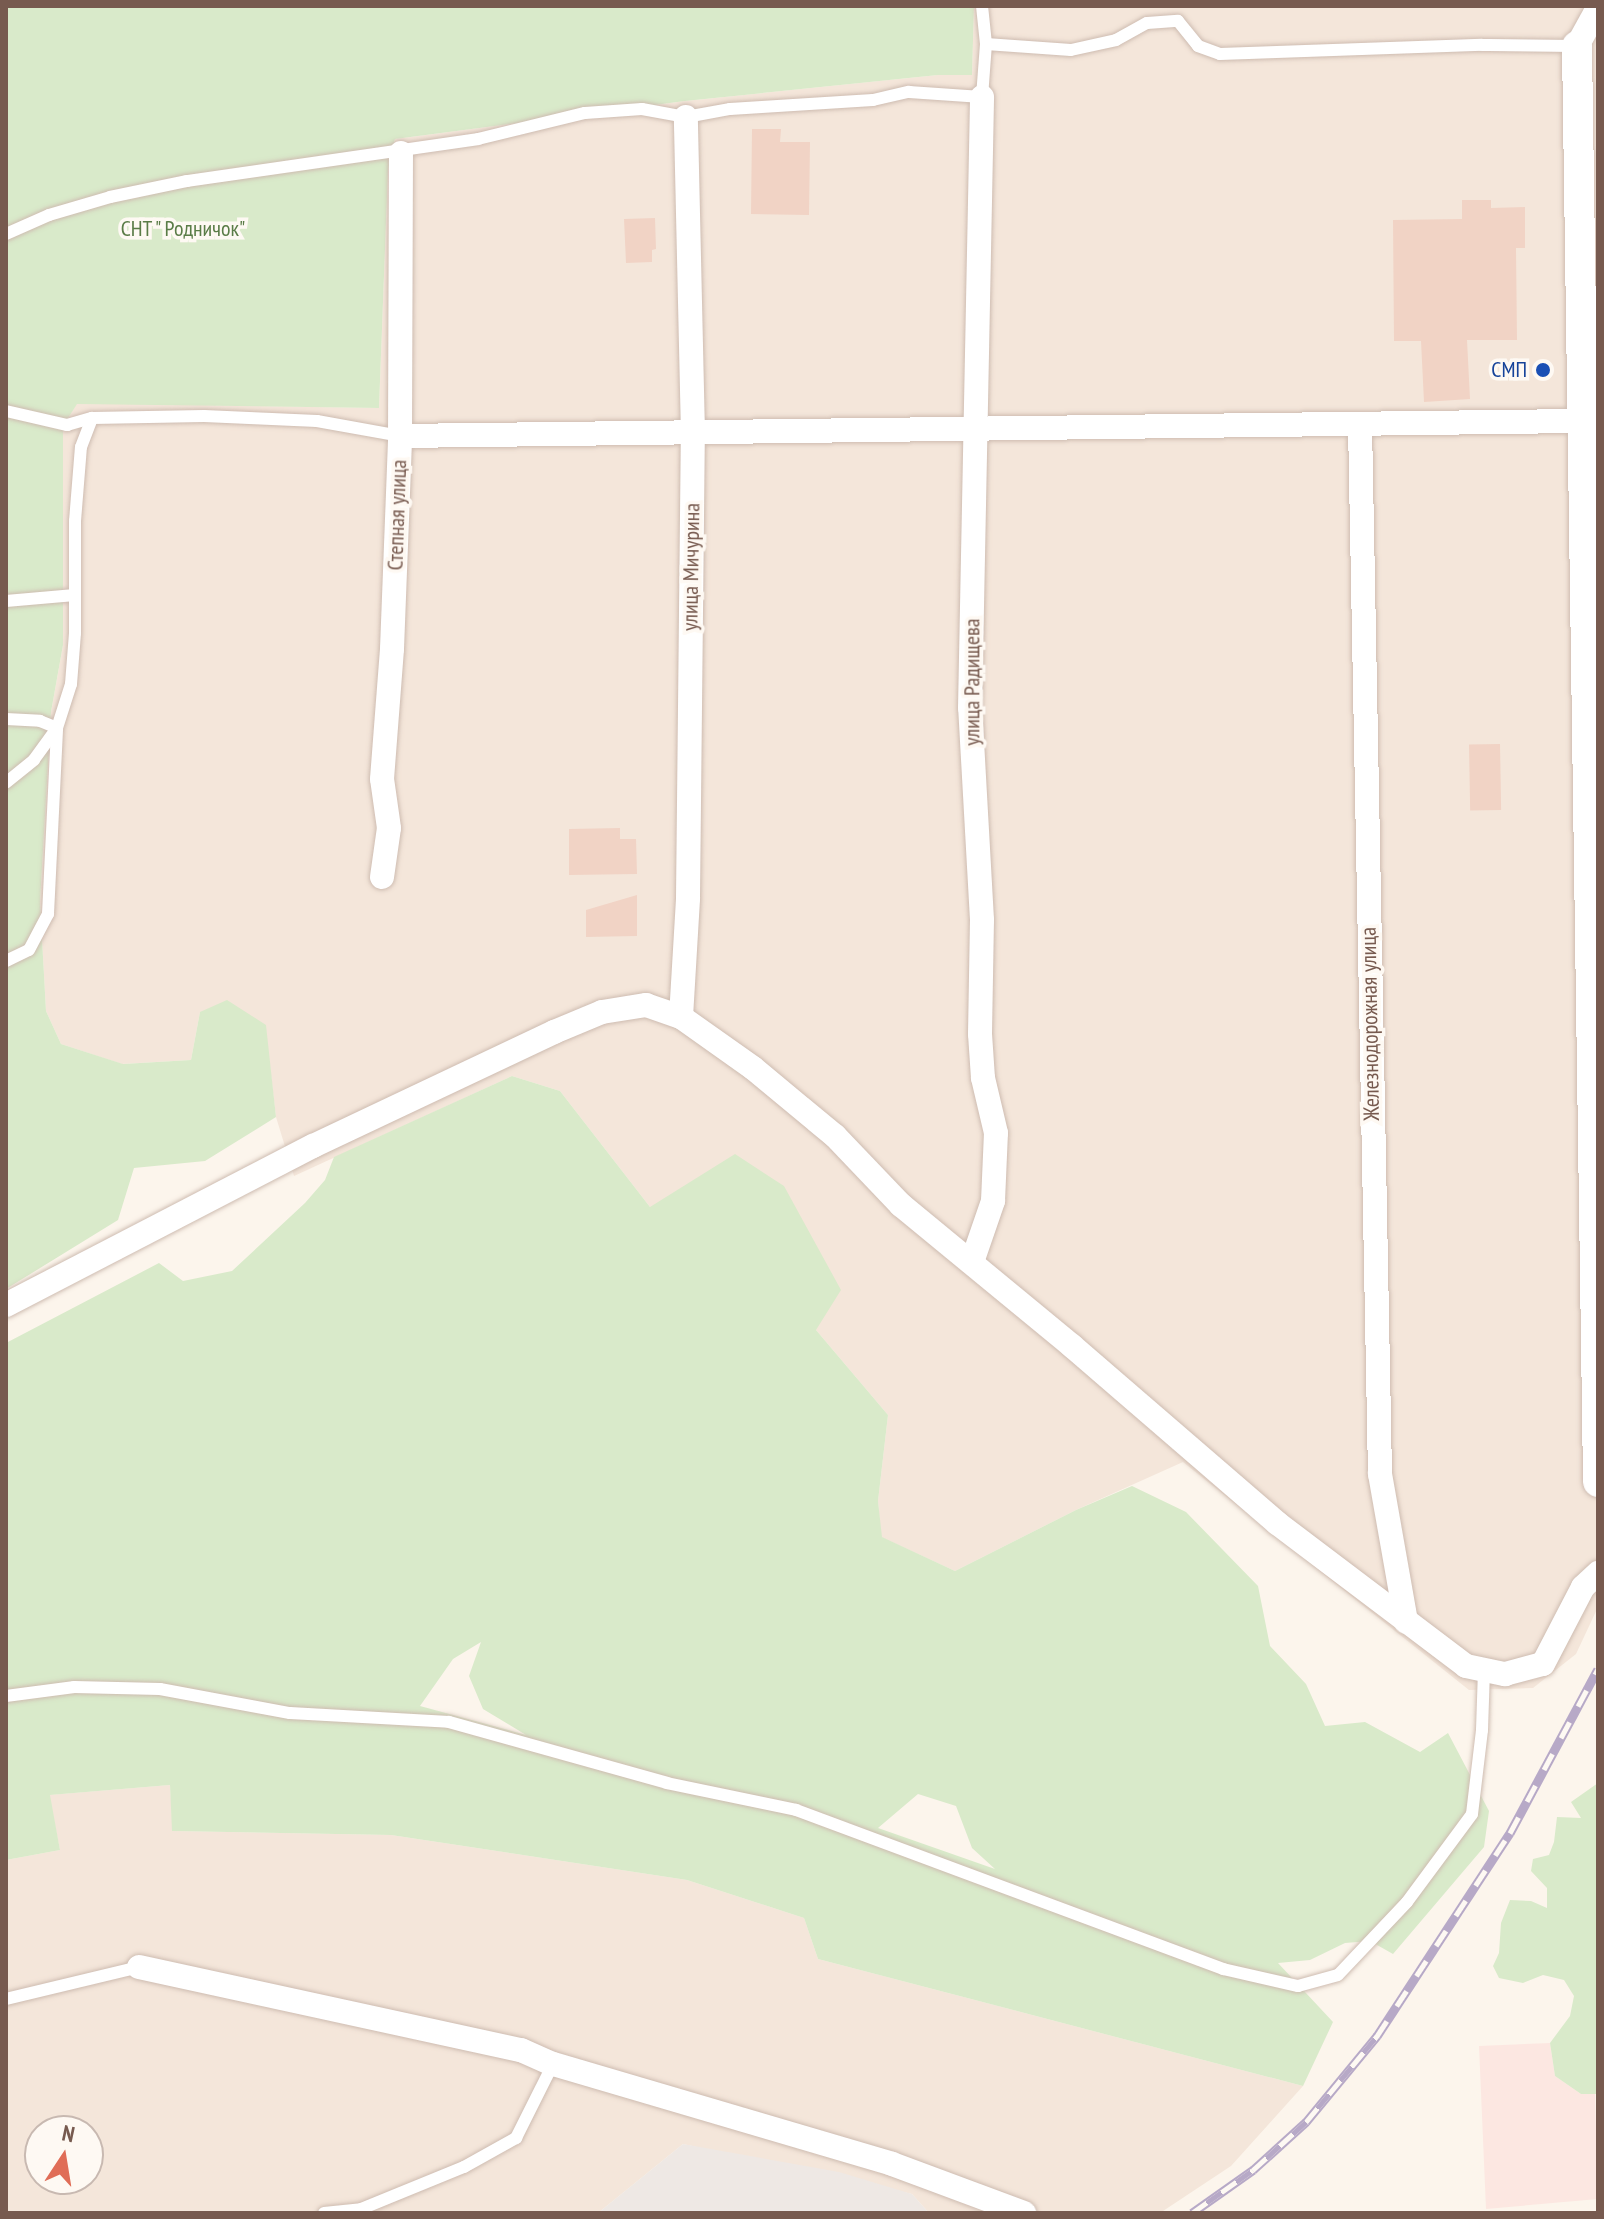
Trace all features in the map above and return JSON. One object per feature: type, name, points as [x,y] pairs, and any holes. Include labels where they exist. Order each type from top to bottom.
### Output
[{"type":"street","points":[[1577,6],[1589,415],[1598,1482]]},
{"type":"street","points":[[1577,46],[1598,8]]},
{"type":"street","name":"улица Радищева","points":[[972,1262],[993,1201],[996,1133],[983,1078],[980,1034],[982,920],[970,708],[978,429],[976,269],[982,97]]},
{"type":"street","name":"улица Мичурина","points":[[681,1017],[688,898],[693,434],[686,117]]},
{"type":"street","name":"Степная улица","points":[[382,877],[389,828],[382,779],[392,649],[400,436],[401,153]]},
{"type":"street","points":[[400,436],[1360,424],[1589,415]]},
{"type":"street","name":"Железнодорожная улица","points":[[1360,424],[1380,1474],[1406,1622]]},
{"type":"street","points":[[6,1305],[313,1146],[554,1032],[602,1012],[646,1005],[681,1017],[753,1068],[825,1128],[901,1205],[1277,1523],[1466,1666],[1505,1674],[1543,1664],[1583,1587],[1598,1573]]},
{"type":"street","points":[[139,1967],[521,2050],[553,2064],[892,2164],[1024,2213]]},
{"type":"lane","points":[[6,234],[49,215],[110,197],[187,181],[328,159],[401,153],[478,139],[585,113],[642,109],[686,117],[730,109],[873,100],[909,92],[982,97],[986,44],[982,6]]},
{"type":"lane","points":[[986,44],[1071,50],[1116,40],[1147,23],[1178,21],[1198,46],[1220,54],[1482,45],[1577,46]]},
{"type":"lane","points":[[8,407],[67,425],[92,418],[204,416],[317,421],[400,436]]},
{"type":"lane","points":[[6,961],[29,950],[48,914],[57,728],[71,684],[75,521],[81,447],[92,418]]},
{"type":"lane","points":[[6,601],[75,595]]},
{"type":"lane","points":[[6,719],[40,721],[57,728]]},
{"type":"lane","points":[[6,783],[34,760],[57,728]]},
{"type":"lane","points":[[6,1696],[74,1687],[160,1689],[290,1713],[449,1722],[667,1783],[796,1810],[1223,1969],[1298,1986],[1338,1975],[1407,1902],[1472,1814],[1482,1730],[1484,1670]]},
{"type":"lane","points":[[6,1999],[139,1967]]},
{"type":"lane","points":[[324,2213],[361,2209],[464,2167],[516,2138],[553,2064]]},
{"type":"shaded area","points":[[974,6],[1598,6],[1598,1607],[1576,1654],[1533,1688],[1469,1690],[1183,1462],[1076,1510],[955,1571],[881,1537],[878,1501],[888,1415],[816,1330],[650,1207],[560,1091],[512,1076],[294,1176],[276,1117],[265,1025],[200,1012],[191,1060],[122,1064],[61,1044],[46,1011],[40,902],[51,712],[63,645],[63,426],[77,403],[379,408],[388,170],[395,139],[685,101],[938,75],[972,75]]},
{"type":"shaded area","points":[[170,1785],[173,1831],[391,1835],[687,1880],[804,1918],[818,1959],[1303,2086],[1231,2166],[1160,2213],[929,2213],[912,2194],[683,2144],[598,2213],[6,2213],[6,1860],[60,1850],[49,1795]]},
{"type":"shaded area","points":[[1550,2043],[1555,2076],[1581,2094],[1595,2094],[1598,2199],[1486,2209],[1479,2046]]},
{"type":"shaded area","points":[[683,2144],[839,2172],[912,2194],[929,2213],[598,2213]]},
{"type":"green space","name":"СНТ \" Родничок\"","points":[[6,6],[974,6],[972,75],[938,75],[685,101],[395,139],[388,170],[379,408],[77,404],[63,426],[63,645],[51,712],[40,902],[46,1011],[61,1044],[123,1064],[191,1060],[200,1012],[227,1000],[266,1025],[276,1117],[205,1161],[134,1168],[118,1220],[6,1289]]},
{"type":"green space","points":[[512,1076],[560,1091],[650,1207],[735,1154],[784,1186],[841,1290],[816,1330],[888,1415],[878,1501],[882,1537],[955,1571],[1076,1510],[1132,1486],[1186,1512],[1258,1586],[1270,1646],[1306,1684],[1325,1726],[1365,1722],[1420,1752],[1448,1733],[1489,1811],[1484,1847],[1393,1954],[1370,1941],[1345,1943],[1310,1960],[1278,1963],[1333,2022],[1303,2086],[818,1959],[804,1918],[687,1880],[391,1835],[172,1831],[170,1785],[50,1795],[60,1850],[6,1860],[6,1343],[159,1263],[183,1281],[232,1271],[305,1203],[325,1180],[334,1157]],"holes":[[[481,1642],[469,1676],[483,1709],[526,1735],[420,1706],[453,1659]],[[918,1794],[956,1806],[972,1848],[995,1869],[878,1828]]]},
{"type":"green space","points":[[1598,1783],[1598,2094],[1581,2094],[1555,2076],[1550,2043],[1570,2016],[1574,1996],[1564,1980],[1543,1975],[1523,1983],[1499,1978],[1493,1966],[1499,1953],[1501,1923],[1510,1900],[1531,1901],[1547,1908],[1547,1888],[1531,1871],[1533,1859],[1549,1855],[1557,1817],[1581,1818],[1571,1802]]},
{"type":"building","points":[[752,129],[781,129],[780,142],[810,142],[809,215],[751,214]]},
{"type":"building","points":[[1462,200],[1491,200],[1491,208],[1525,207],[1525,248],[1516,248],[1517,340],[1467,340],[1470,399],[1424,402],[1421,341],[1394,341],[1393,220],[1462,219]]},
{"type":"building","points":[[655,218],[656,249],[652,250],[652,262],[626,263],[624,219]]},
{"type":"building","points":[[1500,744],[1501,810],[1470,811],[1469,745]]},
{"type":"building","points":[[620,828],[620,839],[636,839],[637,874],[569,875],[569,829]]},
{"type":"building","points":[[637,895],[637,936],[586,937],[586,910]]},
{"type":"railway","points":[[1192,2213],[1253,2170],[1306,2122],[1377,2036],[1510,1833],[1598,1669]]},
{"type":"place","name":"СМП","points":[[1543,370]]}]
